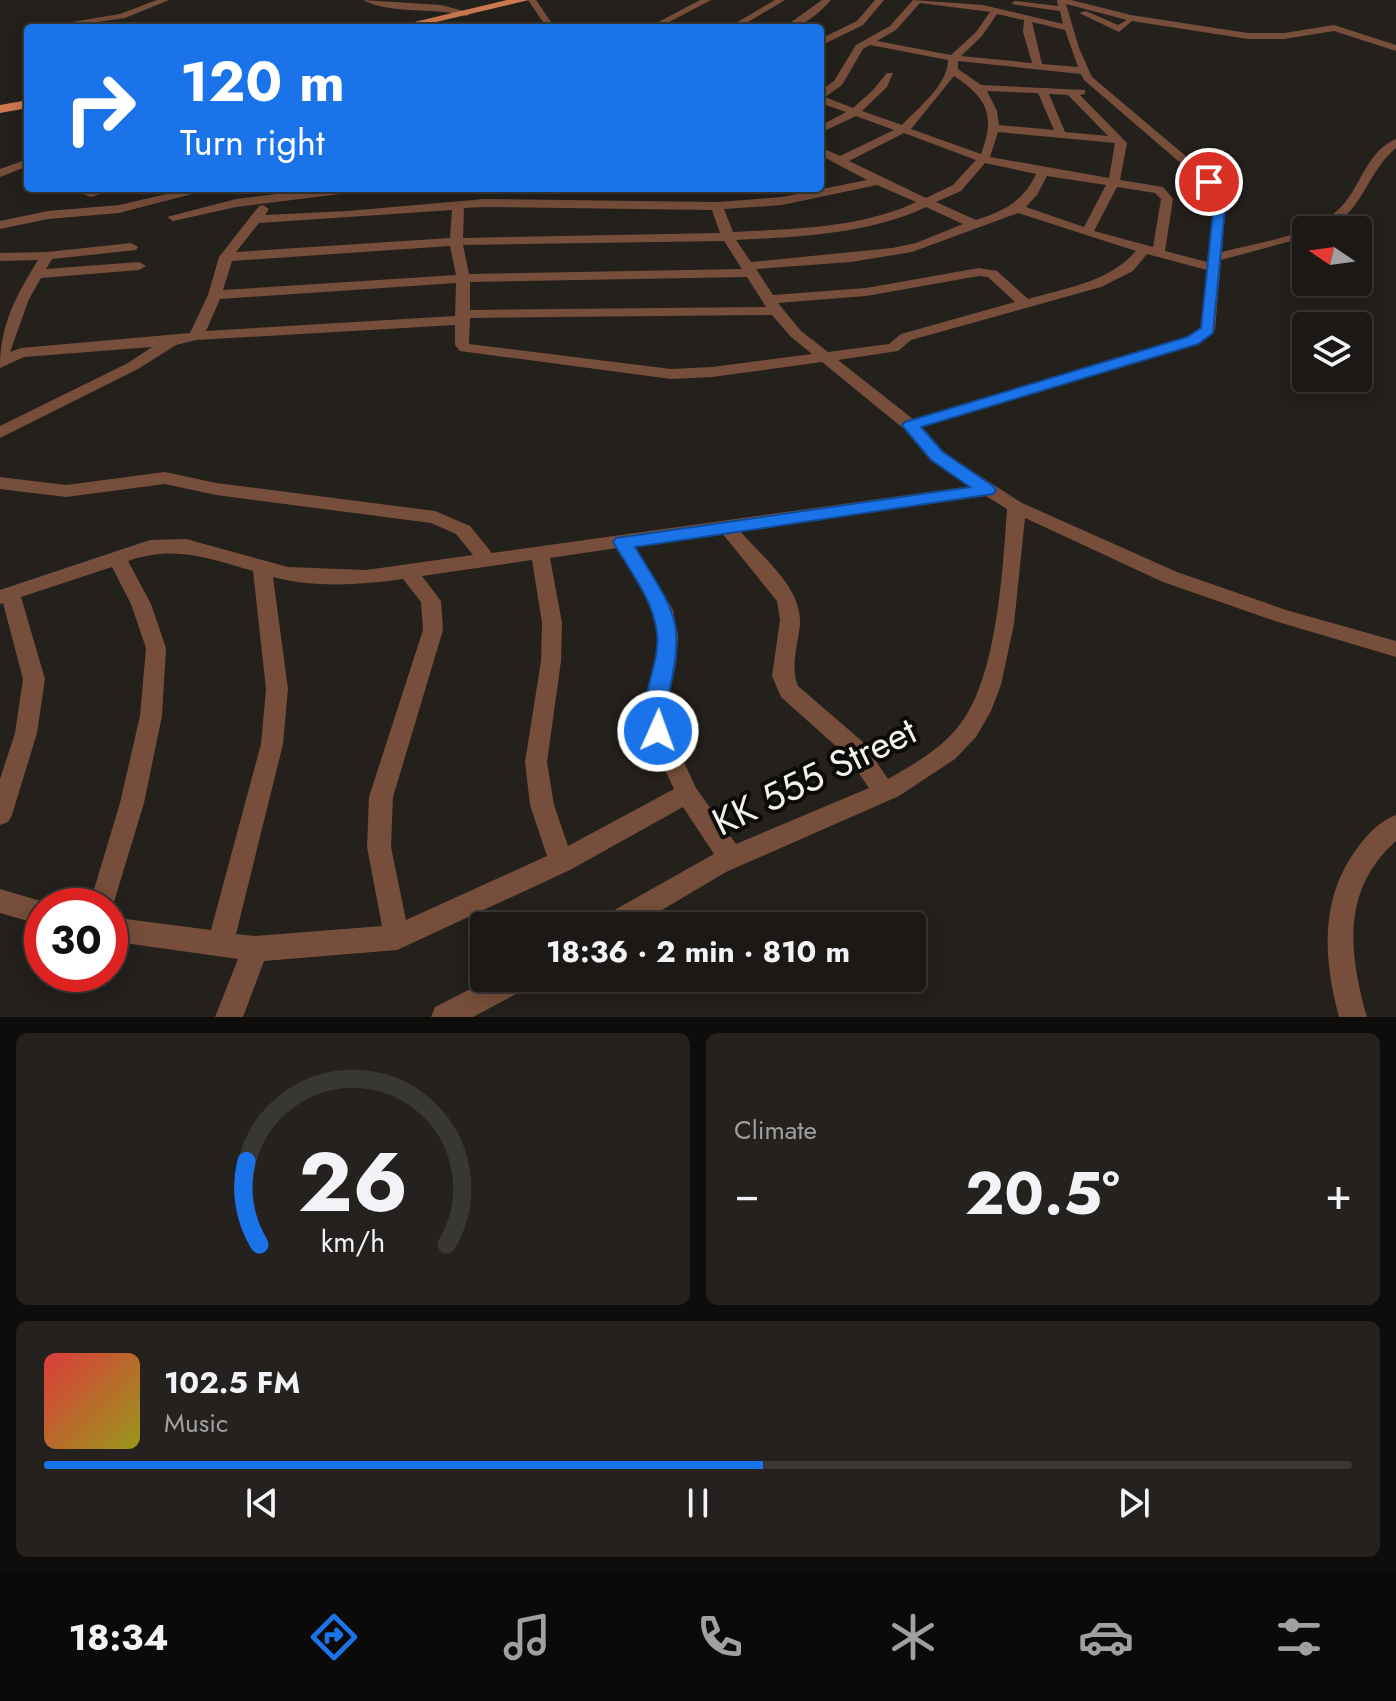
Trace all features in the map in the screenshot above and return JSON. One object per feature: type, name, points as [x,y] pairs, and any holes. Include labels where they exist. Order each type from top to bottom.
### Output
[{"type":"main road","points":[[414,24],[523,0]]},
{"type":"main road","points":[[0,109],[24,105]]},
{"type":"street","points":[[66,24],[122,16],[165,0]]},
{"type":"street","points":[[367,0],[388,5],[434,4],[467,13]]},
{"type":"street","points":[[532,0],[548,24]]},
{"type":"street","points":[[680,0],[704,2]]},
{"type":"street","points":[[738,24],[781,0]]},
{"type":"street","points":[[794,24],[827,0]]},
{"type":"street","points":[[824,41],[860,23],[880,0]]},
{"type":"street","points":[[824,94],[838,83],[836,53],[869,42],[893,28],[919,0],[947,8],[964,3],[1069,28]]},
{"type":"street","points":[[910,425],[1193,341],[1208,330],[1220,213],[1216,191],[1144,123],[1104,93],[1084,71],[1061,0],[1164,22],[1200,22],[1234,34],[1274,37],[1334,28],[1396,48]]},
{"type":"street","points":[[659,24],[704,2]]},
{"type":"street","points":[[842,160],[906,128],[940,90],[953,64],[979,34],[1016,2],[1063,9]]},
{"type":"street","points":[[1082,6],[1072,7],[1108,26],[1119,29],[1128,22]]},
{"type":"street","points":[[1164,22],[1169,12]]},
{"type":"street","points":[[1028,18],[1028,32],[1038,68]]},
{"type":"street","points":[[869,42],[953,64],[1084,71]]},
{"type":"street","points":[[226,257],[456,242],[728,237],[850,226],[949,194],[984,159],[995,119],[978,88],[953,64]]},
{"type":"street","points":[[824,128],[859,112],[879,92],[890,75]]},
{"type":"street","points":[[978,88],[1104,93]]},
{"type":"street","points":[[1042,90],[1061,135]]},
{"type":"street","points":[[1070,91],[1121,143],[1114,182],[1087,233]]},
{"type":"street","points":[[458,205],[456,242],[463,278],[462,345],[472,350],[646,372],[712,372],[893,348],[906,337],[1027,305],[1115,277],[1150,252],[1166,194],[1149,187],[1043,172],[984,159],[824,99]]},
{"type":"street","points":[[994,128],[1119,140]]},
{"type":"street","points":[[1340,216],[1352,204],[1374,162],[1396,142]]},
{"type":"street","points":[[824,152],[878,181],[975,224]]},
{"type":"street","points":[[0,173],[24,164]]},
{"type":"street","points":[[215,295],[558,273],[749,269],[911,248],[1019,209],[1037,188],[1043,172]]},
{"type":"street","points":[[256,219],[348,215],[484,203],[717,206],[825,194],[878,181]]},
{"type":"street","points":[[0,225],[48,215],[119,209],[192,192]]},
{"type":"street","points":[[173,217],[323,192]]},
{"type":"street","points":[[348,215],[352,192]]},
{"type":"street","points":[[484,203],[506,192]]},
{"type":"street","points":[[753,192],[757,203]]},
{"type":"street","points":[[196,336],[215,295],[226,257],[271,199]]},
{"type":"street","points":[[717,206],[728,237],[771,306],[796,334],[910,425],[937,456],[987,490],[1016,507],[1170,577],[1282,616],[1396,649]]},
{"type":"street","points":[[1019,209],[1150,252],[1214,263],[1292,238]]},
{"type":"street","points":[[0,257],[47,256],[131,247]]},
{"type":"street","points":[[0,361],[22,299],[47,256]]},
{"type":"street","points":[[36,274],[139,266]]},
{"type":"street","points":[[0,361],[21,353],[172,341],[196,336],[463,317],[771,306],[979,272],[992,274],[1027,305]]},
{"type":"street","points":[[0,433],[133,366],[172,341]]},
{"type":"street","points":[[0,483],[66,491],[165,478],[216,489],[435,517],[463,530],[489,562]]},
{"type":"street","points":[[0,815],[26,733],[34,679],[5,595],[116,557],[150,547],[186,546],[288,574],[366,577],[987,490]]},
{"type":"street","name":"KK 555 Street","points":[[636,912],[731,858],[884,792],[940,759],[969,730],[988,695],[1010,588],[1016,507]]},
{"type":"street","points":[[727,527],[787,599],[790,620],[783,676],[789,691],[855,749],[884,792]]},
{"type":"street","points":[[623,542],[663,610],[667,650],[655,707],[658,731],[671,753],[687,793],[731,858]]},
{"type":"street","points":[[540,554],[552,623],[551,661],[536,762],[542,805],[561,862]]},
{"type":"street","points":[[107,888],[132,803],[148,730],[156,648],[141,604],[116,557]]},
{"type":"street","points":[[220,946],[272,744],[277,689],[262,568]]},
{"type":"street","points":[[397,937],[379,847],[381,797],[433,630],[431,601],[409,573]]},
{"type":"street","points":[[128,932],[255,949],[397,937],[561,862],[687,793]]},
{"type":"street","points":[[1353,1017],[1337,944],[1341,918],[1348,887],[1368,853],[1396,826]]},
{"type":"street","points":[[0,901],[24,908]]},
{"type":"street","points":[[229,1017],[255,949]]},
{"type":"street","points":[[445,1017],[493,992]]},
{"type":"route","points":[[658,731],[655,707],[666,664],[668,636],[663,610],[623,542],[987,490],[937,456],[910,425],[1193,341],[1208,330],[1220,213],[1220,198],[1209,182]]}]
